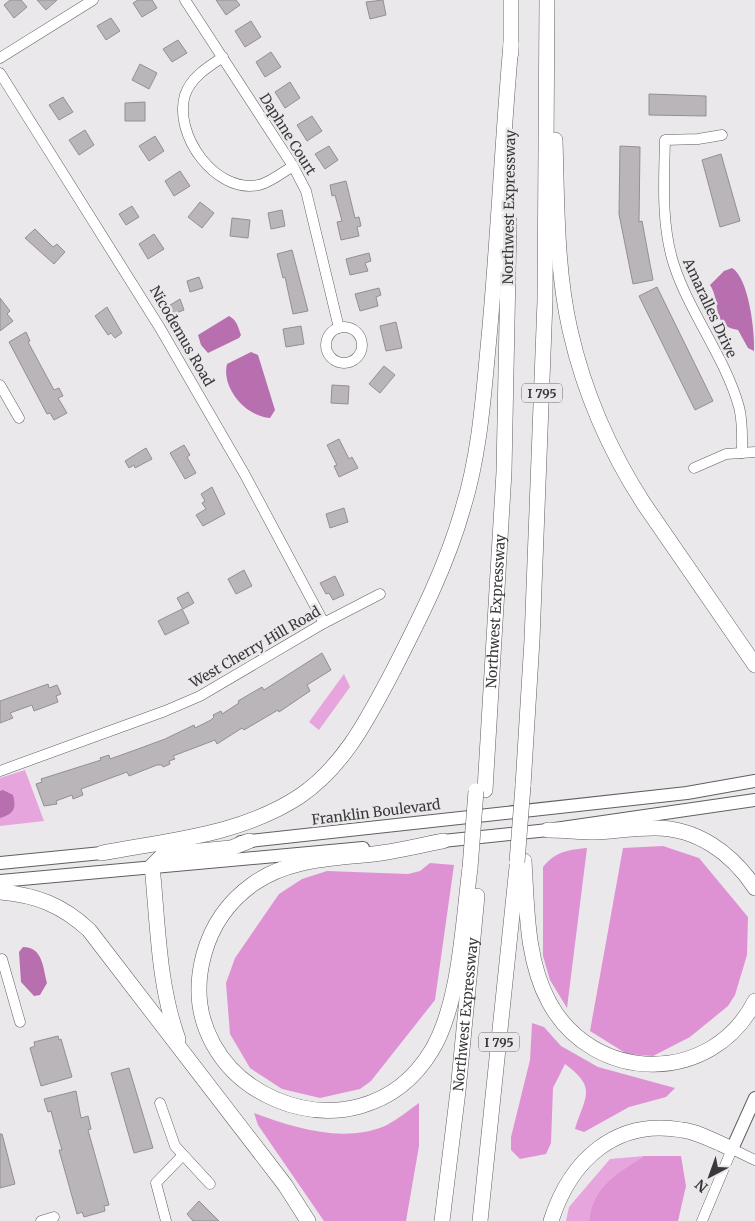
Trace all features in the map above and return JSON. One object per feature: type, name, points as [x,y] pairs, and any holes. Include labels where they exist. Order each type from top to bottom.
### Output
[{"type":"highway","name":"Northwest Expressway","points":[[442,1221],[458,1091],[504,472],[511,0]]},
{"type":"highway","points":[[549,0],[560,261],[570,329],[586,387],[612,450],[644,504],[755,665]]},
{"type":"highway","name":"I 795","points":[[480,1221],[521,861],[520,819],[532,640],[545,301],[549,0]]},
{"type":"highway","points":[[102,853],[188,838],[230,828],[268,814],[302,794],[333,768],[355,740],[410,638],[452,544],[473,468],[481,417],[496,267],[501,155],[511,44]]},
{"type":"highway","points":[[695,576],[755,645]]},
{"type":"highway","points":[[548,830],[593,832],[654,828],[690,834],[719,849],[745,872],[755,888]]},
{"type":"highway","points":[[183,1052],[173,1024],[166,993],[152,866],[161,857],[168,854],[231,848],[249,841]]},
{"type":"highway","points":[[442,841],[381,853],[321,859],[292,865],[255,883],[226,909],[208,941],[203,959],[200,977],[201,1002],[213,1041],[233,1071],[264,1095],[281,1103],[319,1111],[358,1107],[379,1100],[409,1079],[433,1049],[449,1007],[475,867]]},
{"type":"highway","points":[[521,861],[529,930],[536,964],[548,1000],[569,1029],[601,1053],[616,1059],[644,1064],[670,1063],[686,1059],[712,1048],[732,1032],[755,1001]]},
{"type":"highway","points":[[0,892],[36,897],[51,902],[75,917],[103,947],[285,1185],[308,1221]]},
{"type":"highway","points":[[551,1221],[561,1194],[572,1175],[590,1155],[617,1138],[649,1128],[683,1130],[732,1149]]},
{"type":"main road","name":"Franklin Boulevard","points":[[0,862],[249,841],[687,793],[755,781]]},
{"type":"main road","points":[[0,881],[548,830],[755,800]]},
{"type":"main road","points":[[732,1149],[755,1098]]},
{"type":"street","points":[[0,58],[93,0]]},
{"type":"street","name":"Daphne Court","points":[[185,0],[293,166],[306,191],[339,328]]},
{"type":"street","points":[[223,57],[195,78],[186,93],[182,110],[187,134],[206,164],[234,184],[248,186],[261,184],[293,166]]},
{"type":"street","name":"Nicodemus Road","points":[[0,74],[56,166],[133,281],[245,474],[324,623]]},
{"type":"street","name":"Amaralles Drive","points":[[722,134],[698,139],[665,140],[665,216],[673,263],[680,282],[733,389],[742,425],[742,452]]},
{"type":"street","points":[[0,385],[19,418]]},
{"type":"street","points":[[694,468],[726,454],[755,452]]},
{"type":"street","name":"West Cherry Hill Road","points":[[0,771],[165,711],[200,696],[324,623],[380,594]]},
{"type":"street","points":[[2,959],[20,1022]]},
{"type":"street","points":[[160,1103],[168,1130],[182,1156],[210,1184]]},
{"type":"street","points":[[702,1221],[732,1149],[755,1160]]},
{"type":"street","points":[[166,1221],[156,1183],[182,1156]]},
{"type":"street","points":[[41,1221],[54,1217]]},
{"type":"shaded area","points":[[732,268],[738,274],[747,294],[752,319],[754,351],[748,348],[738,330],[727,327],[722,322],[710,285],[724,271]]},
{"type":"shaded area","points":[[229,316],[236,322],[241,335],[239,338],[208,353],[201,345],[198,335]]},
{"type":"shaded area","points":[[251,352],[258,355],[275,410],[270,418],[253,413],[245,407],[232,392],[228,383],[227,364]]},
{"type":"shaded area","points":[[344,674],[350,687],[319,730],[309,722]]},
{"type":"shaded area","points":[[25,770],[44,821],[0,826],[0,778]]},
{"type":"shaded area","points":[[3,790],[13,795],[14,807],[11,813],[0,818],[0,791]]},
{"type":"shaded area","points":[[663,846],[699,858],[748,917],[747,955],[735,995],[728,1006],[690,1037],[653,1056],[627,1054],[590,1031],[623,848]]},
{"type":"shaded area","points":[[587,848],[567,1008],[550,980],[543,956],[543,867],[558,854]]},
{"type":"shaded area","points":[[430,863],[454,865],[435,1000],[371,1081],[360,1089],[320,1098],[282,1089],[250,1068],[230,1034],[226,983],[235,958],[279,894],[302,879],[327,871],[408,874],[420,871]]},
{"type":"shaded area","points":[[23,947],[35,951],[41,959],[47,983],[40,995],[34,996],[21,982],[19,952]]},
{"type":"shaded area","points":[[532,1023],[544,1027],[561,1046],[598,1067],[675,1088],[666,1097],[629,1107],[584,1132],[575,1129],[585,1100],[585,1086],[575,1072],[565,1064],[553,1088],[551,1143],[546,1154],[520,1159],[511,1150],[511,1137],[530,1060]]},
{"type":"shaded area","points":[[419,1103],[419,1146],[406,1221],[324,1221],[258,1125],[254,1113],[286,1124],[320,1132],[354,1133],[371,1131],[387,1125]]},
{"type":"shaded area","points":[[644,1156],[616,1175],[601,1190],[591,1209],[589,1221],[566,1221],[569,1207],[610,1159]]},
{"type":"shaded area","points":[[644,1156],[681,1156],[686,1186],[678,1221],[589,1221],[591,1209],[601,1190],[616,1175]]},
{"type":"building","points":[[10,0],[21,0],[27,7],[14,18],[4,5]]},
{"type":"building","points":[[37,0],[57,0],[46,10]]},
{"type":"building","points":[[138,0],[152,0],[157,8],[142,17],[133,3]]},
{"type":"building","points":[[216,0],[236,0],[240,5],[226,15]]},
{"type":"building","points":[[383,0],[386,15],[370,19],[366,2]]},
{"type":"building","points":[[111,18],[120,31],[106,40],[97,26]]},
{"type":"building","points":[[251,21],[261,37],[245,47],[235,31]]},
{"type":"building","points":[[178,40],[187,53],[172,62],[163,49]]},
{"type":"building","points":[[271,52],[281,67],[265,77],[256,62]]},
{"type":"building","points":[[140,64],[157,73],[149,89],[132,80]]},
{"type":"building","points":[[290,82],[300,98],[285,108],[275,92]]},
{"type":"building","points":[[649,94],[706,96],[706,116],[649,115]]},
{"type":"building","points":[[63,97],[73,112],[59,120],[49,105]]},
{"type":"building","points":[[145,102],[145,121],[125,121],[125,103]]},
{"type":"building","points":[[312,116],[322,131],[307,141],[297,125]]},
{"type":"building","points":[[85,130],[94,145],[79,155],[69,140]]},
{"type":"building","points":[[155,136],[164,151],[149,161],[139,146]]},
{"type":"building","points":[[329,146],[338,160],[325,169],[315,154]]},
{"type":"building","points":[[620,146],[640,147],[639,222],[642,221],[653,280],[633,284],[619,214]]},
{"type":"building","points":[[721,154],[740,221],[720,227],[702,160]]},
{"type":"building","points":[[180,171],[190,186],[174,196],[165,181]]},
{"type":"building","points":[[346,181],[355,218],[359,217],[361,226],[357,227],[359,236],[341,240],[337,222],[342,221],[335,195],[332,196],[330,185]]},
{"type":"building","points":[[200,202],[214,213],[202,228],[188,217]]},
{"type":"building","points":[[132,206],[139,217],[126,225],[119,214]]},
{"type":"building","points":[[282,210],[285,226],[271,229],[268,213]]},
{"type":"building","points":[[232,218],[250,220],[248,238],[230,236]]},
{"type":"building","points":[[35,229],[53,247],[57,244],[65,252],[54,264],[25,238]]},
{"type":"building","points":[[154,234],[164,249],[148,259],[139,244]]},
{"type":"building","points":[[292,250],[308,311],[293,314],[285,277],[283,278],[277,254]]},
{"type":"building","points":[[369,253],[371,261],[365,263],[368,271],[350,275],[346,259]]},
{"type":"building","points":[[199,277],[203,288],[190,292],[187,281]]},
{"type":"building","points":[[657,287],[713,401],[695,410],[639,296]]},
{"type":"building","points":[[379,288],[381,295],[376,297],[378,306],[360,311],[355,294]]},
{"type":"building","points":[[0,298],[10,311],[7,314],[13,321],[0,331]]},
{"type":"building","points":[[180,299],[184,310],[171,315],[167,307]]},
{"type":"building","points":[[107,307],[122,333],[115,338],[111,333],[108,335],[95,316]]},
{"type":"building","points":[[396,322],[402,348],[386,351],[380,326]]},
{"type":"building","points":[[301,326],[304,344],[286,347],[283,329]]},
{"type":"building","points":[[26,332],[30,341],[28,342],[54,390],[59,388],[63,396],[58,398],[67,413],[54,420],[50,413],[47,414],[9,342]]},
{"type":"building","points":[[384,366],[395,375],[380,393],[369,384]]},
{"type":"building","points":[[332,385],[349,386],[348,404],[331,403]]},
{"type":"building","points":[[339,439],[349,459],[352,457],[358,468],[339,477],[334,466],[337,465],[327,445]]},
{"type":"building","points":[[184,445],[190,455],[187,457],[196,473],[185,479],[170,453]]},
{"type":"building","points":[[146,448],[152,459],[135,468],[134,465],[129,468],[125,461]]},
{"type":"building","points":[[212,487],[225,514],[203,526],[196,515],[206,509],[202,503],[205,501],[201,494]]},
{"type":"building","points":[[344,508],[348,522],[330,528],[326,514]]},
{"type":"building","points":[[244,570],[252,586],[236,594],[228,579]]},
{"type":"building","points":[[335,576],[344,595],[333,600],[329,593],[326,594],[320,583]]},
{"type":"building","points":[[188,592],[194,603],[183,609],[177,598]]},
{"type":"building","points":[[182,609],[189,623],[165,635],[158,621]]},
{"type":"building","points":[[322,653],[331,670],[307,685],[310,691],[279,712],[278,710],[244,730],[242,728],[217,744],[215,740],[173,756],[175,759],[169,761],[170,764],[163,767],[162,765],[157,765],[129,776],[127,772],[81,789],[83,795],[73,799],[72,795],[56,801],[57,804],[44,806],[36,784],[42,782],[41,779],[101,760],[100,758],[109,755],[110,759],[165,739],[194,725],[195,728],[211,720],[214,717],[213,715],[221,711],[222,714],[239,703],[238,701],[262,687],[264,690]]},
{"type":"building","points":[[48,684],[49,688],[57,685],[61,694],[56,696],[58,702],[34,711],[32,705],[10,713],[13,718],[0,723],[0,701]]},
{"type":"building","points":[[58,1036],[59,1040],[61,1039],[72,1077],[41,1086],[30,1048],[35,1046],[34,1042]]},
{"type":"building","points":[[129,1068],[153,1148],[134,1153],[111,1073]]},
{"type":"building","points":[[76,1091],[81,1118],[88,1116],[91,1129],[88,1130],[109,1205],[104,1206],[105,1211],[84,1217],[82,1212],[77,1214],[59,1150],[62,1150],[51,1111],[48,1112],[44,1099]]},
{"type":"building","points":[[0,1134],[2,1134],[15,1184],[0,1188]]},
{"type":"building","points":[[199,1201],[219,1221],[193,1221],[187,1214]]}]
